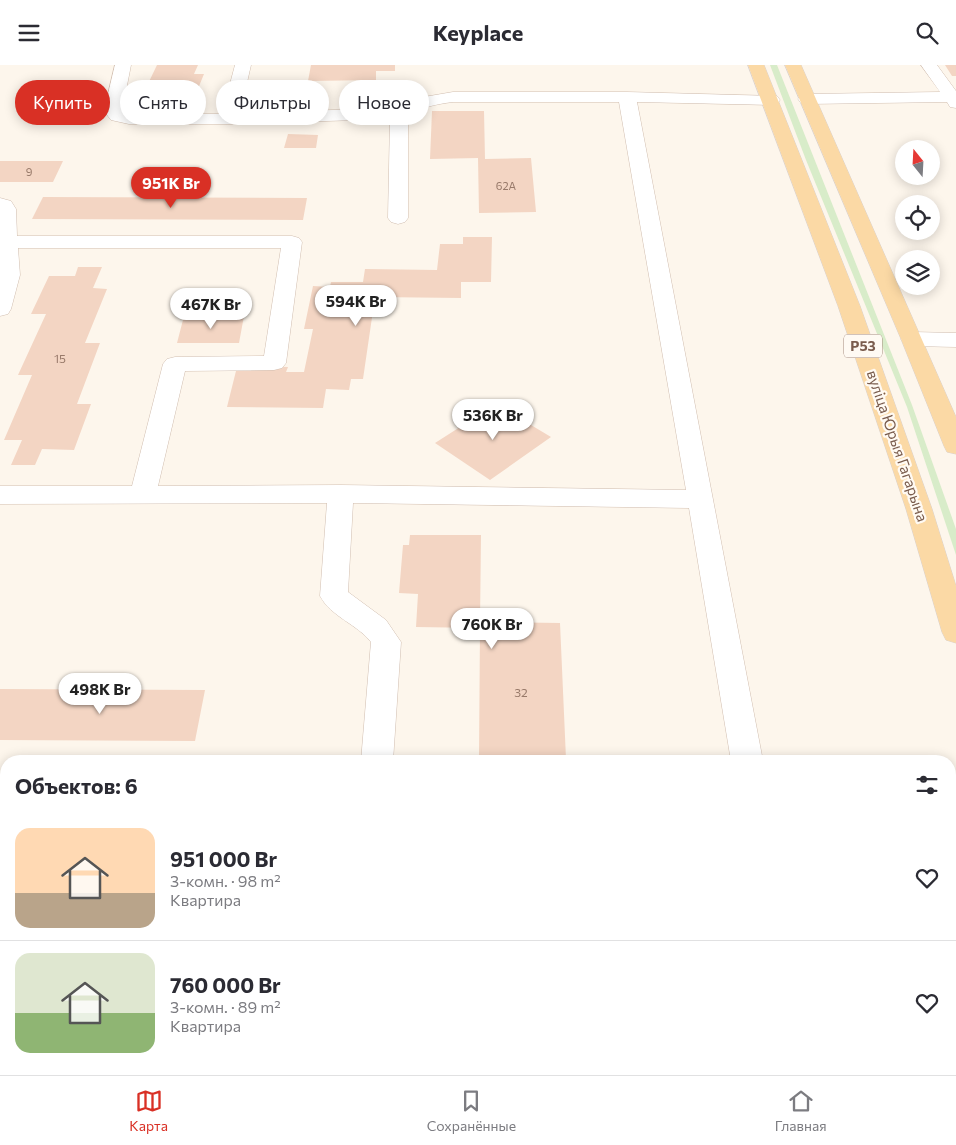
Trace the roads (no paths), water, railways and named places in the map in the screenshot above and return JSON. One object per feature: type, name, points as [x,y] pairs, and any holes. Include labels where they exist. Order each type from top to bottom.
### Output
[{"type":"main road","name":"вуліца Юрыя Гагарына","points":[[756,65],[849,307],[920,509],[956,632]]},
{"type":"main road","points":[[793,65],[912,339],[956,446]]},
{"type":"lane","points":[[123,65],[113,111],[117,117],[129,119],[216,119]]},
{"type":"lane","points":[[240,80],[244,65]]},
{"type":"lane","points":[[929,65],[954,100]]},
{"type":"lane","points":[[429,100],[453,97],[627,97],[771,100]]},
{"type":"lane","points":[[627,97],[746,755]]},
{"type":"lane","points":[[807,99],[954,100]]},
{"type":"lane","points":[[398,125],[398,218]]},
{"type":"lane","points":[[0,204],[4,205],[6,209],[9,275],[0,309]]},
{"type":"lane","points":[[7,242],[292,242],[274,363],[175,364],[143,495]]},
{"type":"lane","points":[[912,339],[956,340]]},
{"type":"lane","points":[[0,495],[341,494],[701,499]]},
{"type":"lane","points":[[341,494],[334,595],[375,626],[382,633],[386,642],[377,755]]}]
